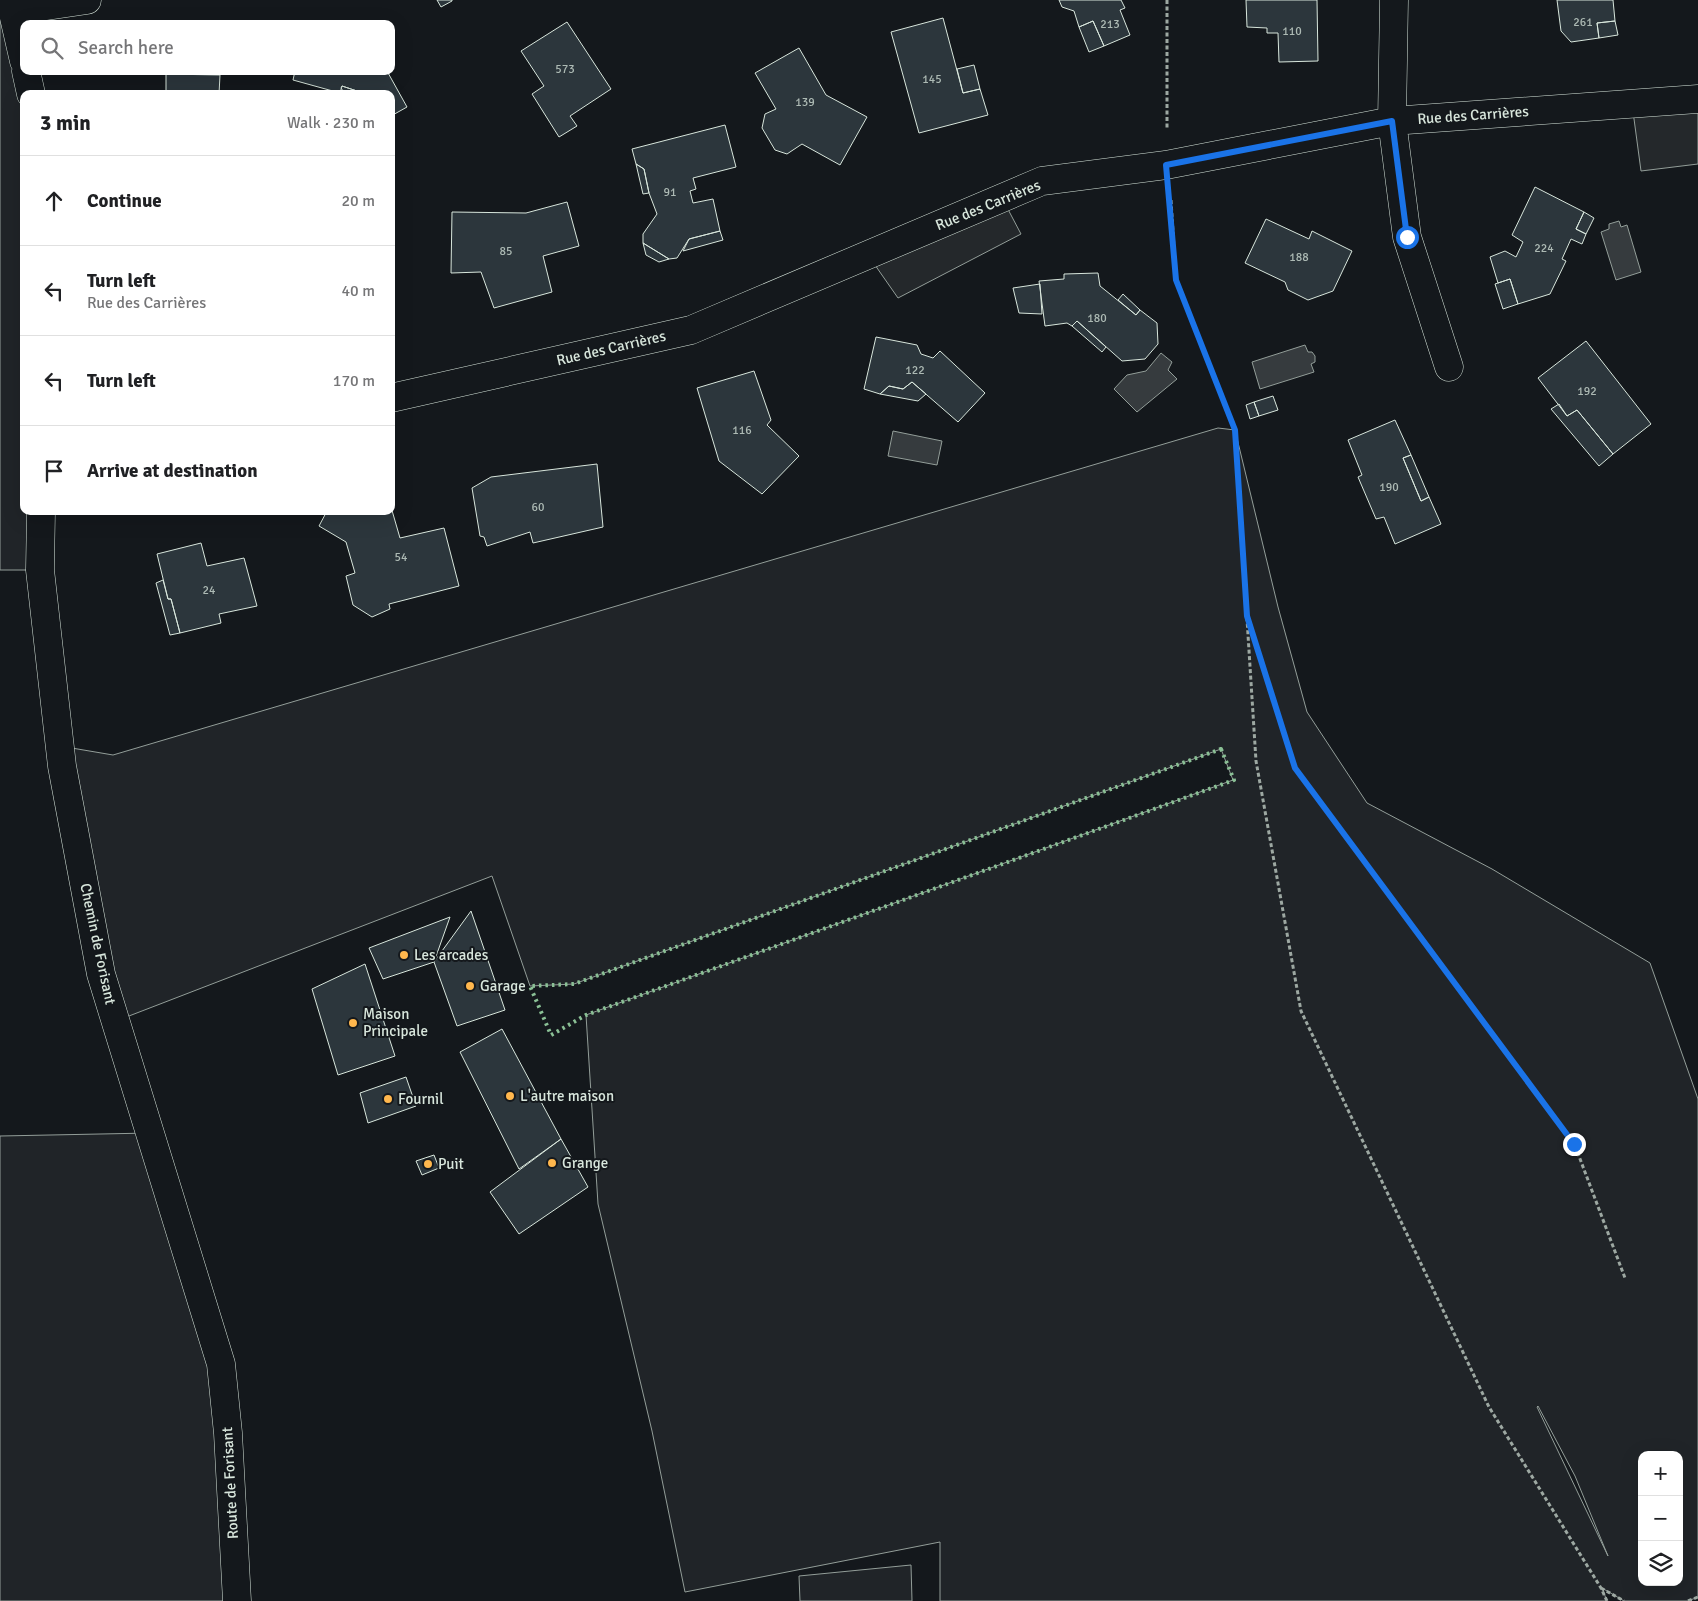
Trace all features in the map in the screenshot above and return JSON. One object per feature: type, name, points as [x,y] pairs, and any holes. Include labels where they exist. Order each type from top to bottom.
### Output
[{"type":"street","points":[[20,42],[12,5],[87,0]]},
{"type":"street","points":[[1394,0],[1392,121],[1407,237],[1449,367]]},
{"type":"street","points":[[27,75],[29,90]]},
{"type":"street","name":"Rue des Carrières","points":[[395,397],[691,330],[1042,181],[1166,165],[1392,121],[1698,99]]},
{"type":"street","name":"Chemin de Forisant","points":[[41,515],[40,570],[62,766],[101,974],[221,1364]]},
{"type":"street","name":"Route de Forisant","points":[[221,1364],[228,1433],[236,1601]]},
{"type":"path","points":[[1167,0],[1166,165],[1176,280],[1235,430],[1256,761],[1301,1011],[1489,1407],[1601,1588],[1606,1601]]},
{"type":"path","points":[[1247,616],[1295,768],[1574,1144],[1625,1278]]},
{"type":"path","points":[[1601,1588],[1624,1601]]},
{"type":"path","points":[[1688,1601],[1698,1597]]},
{"type":"shaded area","points":[[0,0],[23,90],[20,90],[20,515],[41,515],[40,570],[0,570]]},
{"type":"shaded area","points":[[1698,99],[1698,164],[1641,171],[1632,104]]},
{"type":"shaded area","points":[[1002,198],[1021,234],[898,298],[868,255]]},
{"type":"shaded area","points":[[1619,221],[1621,227],[1627,225],[1641,272],[1616,280],[1601,232],[1609,229],[1609,224]]},
{"type":"shaded area","points":[[1305,345],[1308,352],[1312,352],[1315,356],[1315,362],[1311,364],[1314,372],[1260,389],[1252,362]]},
{"type":"shaded area","points":[[1161,353],[1172,362],[1168,370],[1177,379],[1137,412],[1114,389],[1127,375],[1146,371]]},
{"type":"shaded area","points":[[1218,428],[1235,430],[1278,607],[1307,712],[1367,803],[1492,869],[1650,963],[1698,1099],[1698,1597],[1688,1601],[1624,1601],[1602,1588],[1607,1601],[940,1601],[940,1542],[685,1592],[652,1431],[598,1204],[586,1015],[1233,780],[1221,749],[574,984],[530,986],[492,876],[116,1021],[60,746],[113,755]],"holes":[[[1538,1406],[1575,1476],[1608,1556]]]},
{"type":"shaded area","points":[[893,431],[942,441],[937,465],[888,456]]},
{"type":"shaded area","points":[[150,1133],[221,1364],[237,1601],[0,1601],[0,1136]]},
{"type":"shaded area","points":[[911,1565],[912,1601],[800,1601],[799,1576]]},
{"type":"building","points":[[437,0],[452,0],[452,1],[441,7]]},
{"type":"building","points":[[1059,0],[1121,0],[1125,8],[1120,10],[1130,35],[1104,46],[1093,21],[1079,27],[1074,11],[1062,7]]},
{"type":"building","points":[[1246,0],[1317,0],[1318,61],[1279,62],[1278,33],[1267,33],[1267,28],[1247,27]]},
{"type":"building","points":[[1557,0],[1613,0],[1615,21],[1597,23],[1599,38],[1571,42],[1561,31]]},
{"type":"building","points":[[943,18],[963,93],[980,89],[988,115],[919,133],[891,32]]},
{"type":"building","points":[[1093,21],[1104,46],[1089,52],[1079,27]]},
{"type":"building","points":[[1615,21],[1618,35],[1599,38],[1597,23]]},
{"type":"building","points":[[567,22],[611,89],[570,116],[577,126],[559,137],[532,94],[544,86],[521,51]]},
{"type":"building","points":[[799,48],[826,95],[867,117],[840,165],[802,144],[787,154],[775,150],[762,128],[765,114],[776,109],[755,73]]},
{"type":"building","points":[[974,65],[980,89],[963,93],[957,69]]},
{"type":"building","points":[[166,75],[220,75],[219,90],[166,90]]},
{"type":"building","points":[[294,75],[389,75],[407,107],[395,114],[395,90],[354,90],[342,86],[341,90],[329,90],[293,80]]},
{"type":"building","points":[[342,86],[354,90],[342,90]]},
{"type":"building","points":[[725,125],[736,167],[693,178],[696,189],[690,191],[693,203],[713,199],[720,231],[689,239],[677,258],[669,259],[643,243],[643,234],[657,214],[649,193],[644,169],[636,164],[632,149]]},
{"type":"building","points":[[636,164],[644,169],[649,193],[643,194]]},
{"type":"building","points":[[1535,187],[1584,212],[1576,229],[1586,234],[1582,244],[1571,239],[1562,259],[1566,261],[1550,294],[1518,304],[1510,279],[1498,283],[1490,257],[1505,251],[1516,257],[1523,242],[1512,235]]},
{"type":"building","points":[[567,202],[579,246],[543,256],[552,292],[494,308],[481,272],[451,273],[452,212],[526,213]]},
{"type":"building","points":[[1584,212],[1594,218],[1586,234],[1576,229]]},
{"type":"building","points":[[1266,219],[1309,239],[1312,231],[1352,251],[1333,291],[1308,300],[1288,290],[1285,282],[1245,263]]},
{"type":"building","points":[[720,231],[723,240],[683,251],[689,239]]},
{"type":"building","points":[[643,243],[669,259],[659,262],[646,255]]},
{"type":"building","points":[[1098,273],[1100,286],[1136,315],[1140,310],[1157,323],[1158,344],[1145,359],[1122,361],[1077,321],[1072,326],[1067,323],[1045,326],[1039,281],[1064,279],[1064,274]]},
{"type":"building","points":[[1510,279],[1518,304],[1503,309],[1495,284]]},
{"type":"building","points":[[1040,284],[1042,314],[1019,313],[1013,288]]},
{"type":"building","points":[[1123,294],[1140,310],[1136,315],[1118,300]]},
{"type":"building","points":[[1077,321],[1106,347],[1102,352],[1072,326]]},
{"type":"building","points":[[876,337],[917,345],[921,354],[933,358],[940,351],[985,393],[958,422],[912,382],[903,389],[889,386],[880,394],[864,389]]},
{"type":"building","points":[[1586,341],[1651,424],[1613,454],[1577,410],[1567,416],[1538,378]]},
{"type":"building","points":[[754,371],[771,420],[767,425],[799,456],[762,494],[719,461],[697,388]]},
{"type":"building","points":[[912,382],[926,394],[918,401],[880,394],[889,386],[903,389]]},
{"type":"building","points":[[1273,396],[1278,410],[1259,416],[1254,402]]},
{"type":"building","points":[[1254,402],[1259,416],[1250,419],[1246,405]]},
{"type":"building","points":[[1559,404],[1567,416],[1577,410],[1613,454],[1599,466],[1551,409]]},
{"type":"building","points":[[1395,420],[1411,455],[1403,458],[1421,501],[1429,497],[1441,524],[1395,544],[1384,517],[1376,519],[1358,477],[1362,475],[1348,440]]},
{"type":"building","points":[[1411,455],[1429,497],[1421,501],[1403,458]]},
{"type":"building","points":[[597,464],[603,527],[533,543],[530,532],[487,546],[484,537],[480,536],[472,488],[491,477]]},
{"type":"building","points":[[325,515],[393,515],[400,538],[444,528],[459,586],[389,604],[390,609],[372,617],[353,605],[346,576],[355,573],[346,542],[319,526]]},
{"type":"building","points":[[201,543],[207,566],[244,558],[257,606],[219,614],[221,623],[180,633],[171,599],[168,599],[157,554]]},
{"type":"building","points":[[163,580],[168,599],[171,599],[180,633],[170,635],[156,583]]},
{"type":"building","name":"Garage","points":[[471,911],[505,1010],[457,1026],[434,962]]},
{"type":"building","name":"Les arcades","points":[[450,917],[434,962],[383,979],[369,948]]},
{"type":"building","name":"Maison Principale","points":[[365,964],[395,1056],[338,1075],[312,989]]},
{"type":"building","name":"L'autre maison","points":[[502,1029],[561,1139],[519,1169],[460,1052]]},
{"type":"building","name":"Fournil","points":[[406,1077],[416,1106],[368,1123],[360,1093]]},
{"type":"building","name":"Grange","points":[[561,1139],[588,1187],[519,1234],[490,1192]]},
{"type":"building","name":"Puit","points":[[434,1155],[439,1168],[422,1175],[416,1161]]},
{"type":"hedge","points":[[1221,749],[1234,780],[586,1015],[551,1035],[530,986],[574,984],[1221,749]]},
{"type":"place","name":"Les arcades","points":[[404,955]]},
{"type":"place","name":"Garage","points":[[470,986]]},
{"type":"place","name":"Maison Principale","points":[[353,1023]]},
{"type":"place","name":"L'autre maison","points":[[510,1096]]},
{"type":"place","name":"Fournil","points":[[388,1099]]},
{"type":"place","name":"Grange","points":[[552,1163]]},
{"type":"place","name":"Puit","points":[[428,1164]]},
{"type":"route","points":[[1407,237],[1392,121],[1166,165],[1176,280],[1235,430],[1247,616],[1295,768],[1574,1144]]}]
